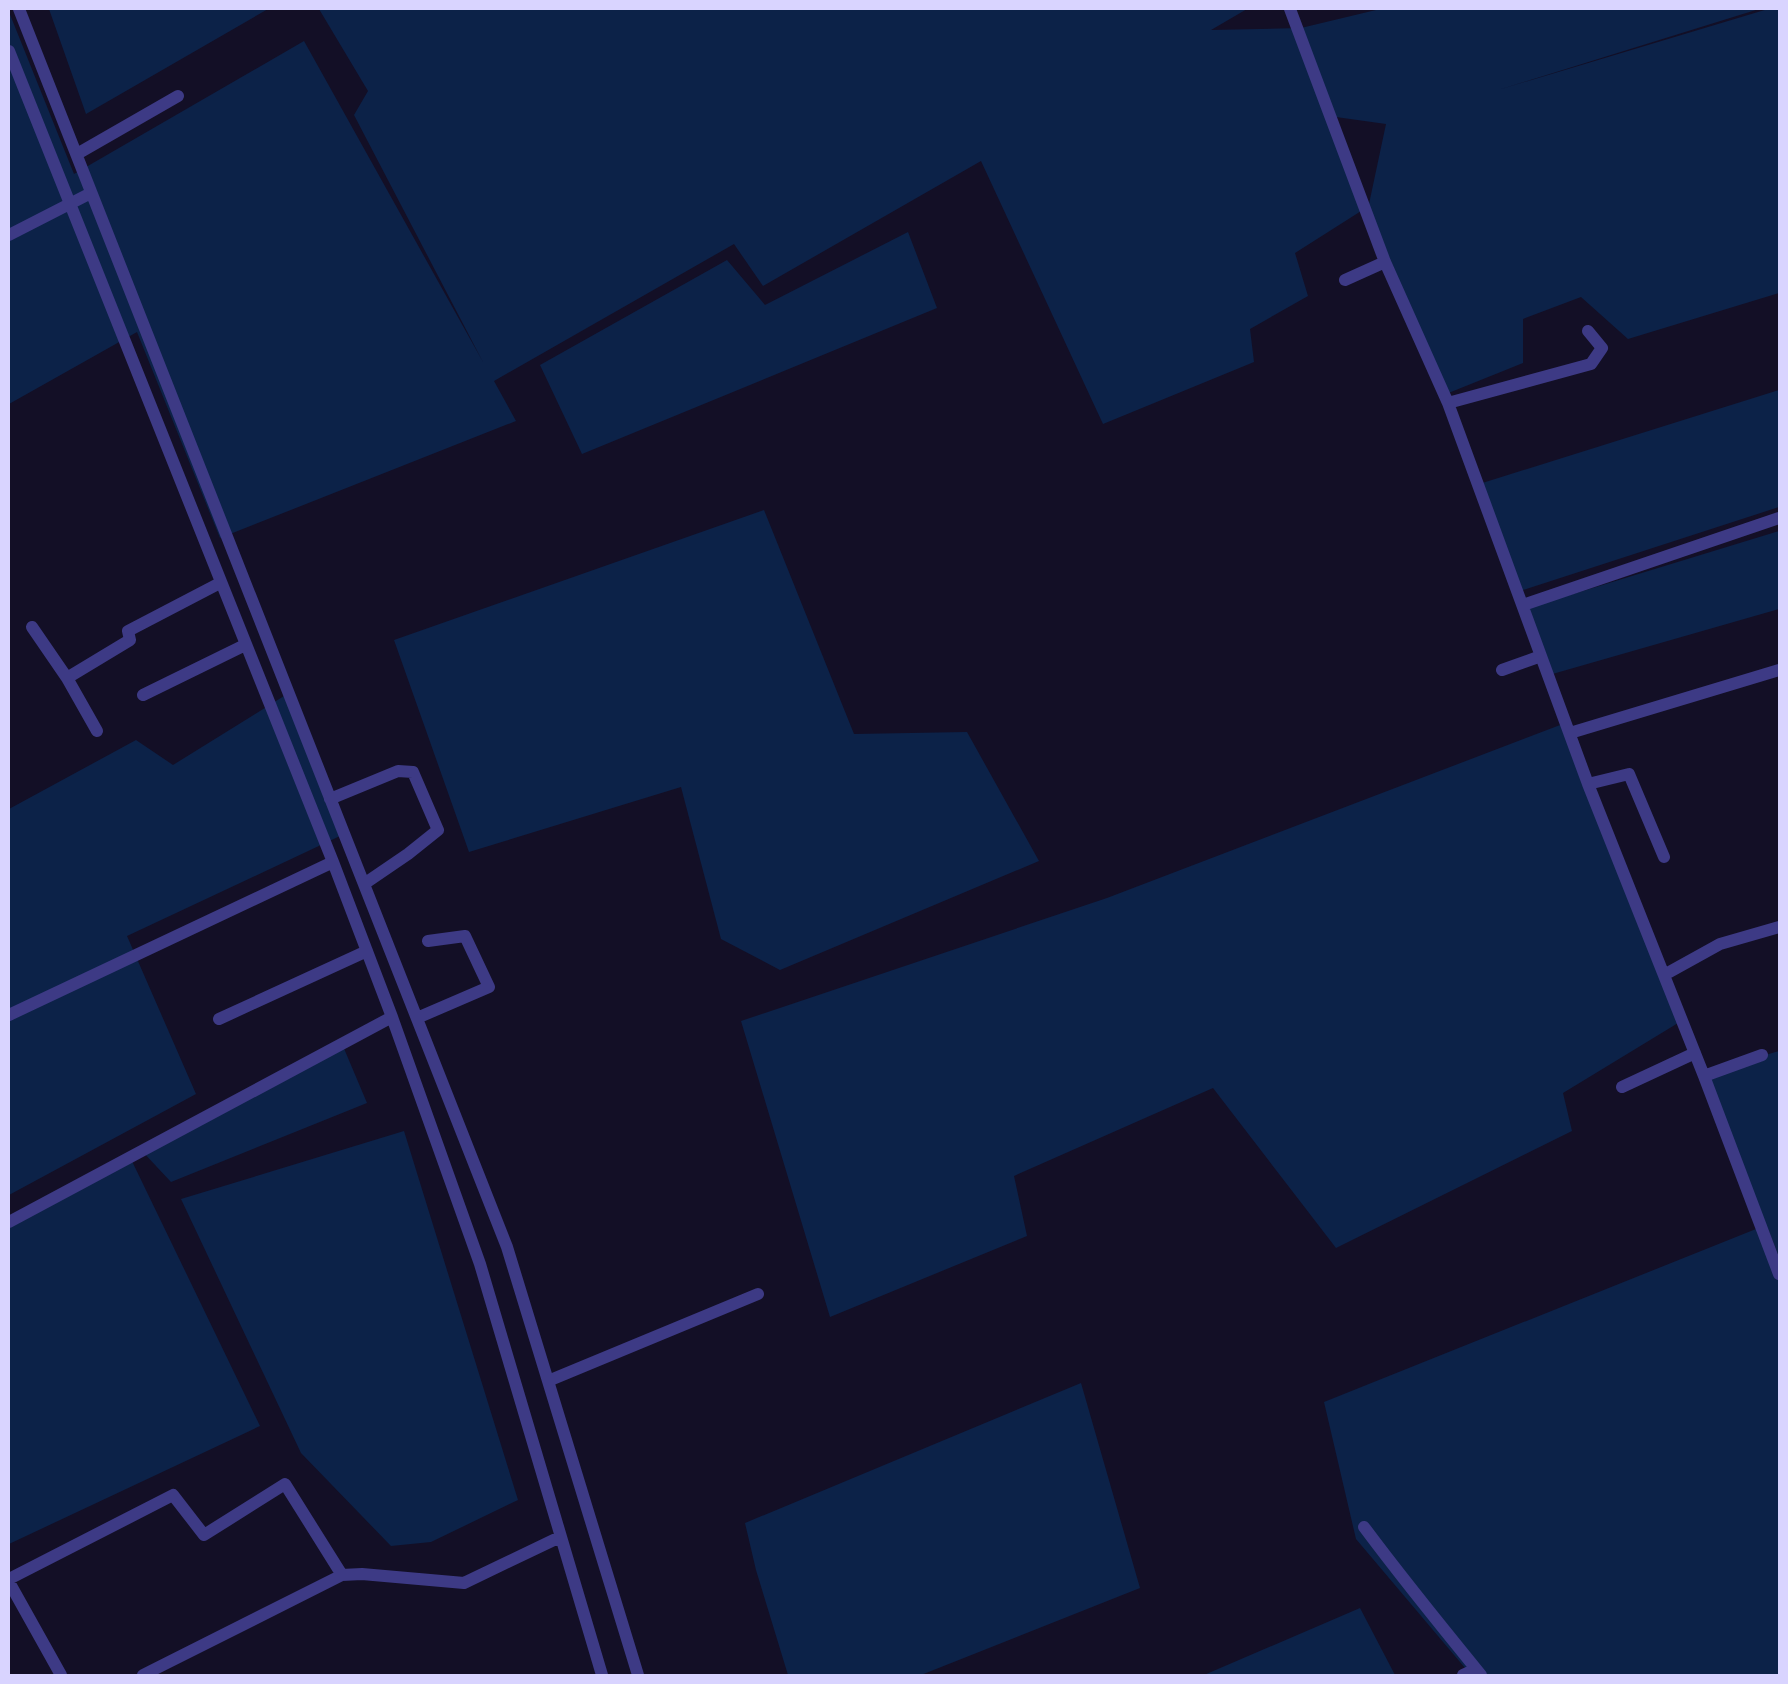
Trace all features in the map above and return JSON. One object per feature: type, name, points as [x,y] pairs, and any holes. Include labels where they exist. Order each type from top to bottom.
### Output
[{"type":"street","points":[[19,9],[507,1247],[638,1675]]},
{"type":"street","points":[[1290,9],[1385,262],[1448,403],[1588,784],[1777,1259],[1779,1274]]},
{"type":"street","points":[[9,51],[333,862],[392,1017],[480,1264],[602,1675]]},
{"type":"street","points":[[76,154],[178,96]]},
{"type":"street","points":[[9,235],[92,193]]},
{"type":"street","points":[[1345,280],[1385,262]]},
{"type":"street","points":[[1448,403],[1591,364],[1602,348],[1588,331]]},
{"type":"street","points":[[1523,605],[1779,518]]},
{"type":"street","points":[[67,678],[130,640],[128,631],[220,582]]},
{"type":"street","points":[[32,626],[67,678],[97,731]]},
{"type":"street","points":[[143,695],[245,645]]},
{"type":"street","points":[[1502,670],[1542,656]]},
{"type":"street","points":[[1570,733],[1779,670]]},
{"type":"street","points":[[330,799],[398,771],[413,772],[438,830],[408,854],[364,884]]},
{"type":"street","points":[[1588,784],[1629,774],[1664,857]]},
{"type":"street","points":[[9,1015],[333,862]]},
{"type":"street","points":[[1664,975],[1720,944],[1779,927]]},
{"type":"street","points":[[416,1018],[489,987],[465,936],[428,941]]},
{"type":"street","points":[[219,1019],[367,951]]},
{"type":"street","points":[[9,1222],[392,1017]]},
{"type":"street","points":[[1622,1087],[1695,1053]]},
{"type":"street","points":[[1704,1076],[1762,1055]]},
{"type":"street","points":[[548,1381],[758,1294]]},
{"type":"street","points":[[61,1675],[9,1580],[173,1495],[204,1535],[285,1484],[342,1575]]},
{"type":"street","points":[[1364,1527],[1410,1589],[1442,1625],[1478,1672],[1463,1675]]},
{"type":"street","points":[[143,1675],[342,1575],[362,1574],[464,1583],[560,1537]]},
{"type":"water","points":[[49,9],[268,9],[86,114]]},
{"type":"water","points":[[319,9],[1247,9],[1211,30],[1301,28],[1376,9],[1759,9],[1498,90],[1768,9],[1779,9],[1779,293],[1628,339],[1581,297],[1523,319],[1523,363],[1441,396],[1369,206],[1295,253],[1308,296],[1250,329],[1254,362],[1103,424],[981,161],[763,286],[734,244],[494,381],[516,421],[220,538],[137,332],[9,404],[9,12],[74,174],[304,41],[483,362],[354,115],[368,91]],"holes":[[[1336,117],[1386,124],[1369,204]]]},
{"type":"water","points":[[908,232],[937,308],[582,454],[540,365],[727,260],[765,305]]},
{"type":"water","points":[[1779,390],[1779,507],[1517,592],[1476,485]]},
{"type":"water","points":[[764,510],[854,734],[967,732],[1039,861],[780,970],[721,939],[681,787],[469,852],[394,640]]},
{"type":"water","points":[[1779,531],[1779,609],[1549,675],[1524,609]]},
{"type":"water","points":[[284,696],[340,836],[127,936],[196,1094],[9,1195],[9,809],[136,740],[173,765]]},
{"type":"water","points":[[1568,722],[1683,1020],[1563,1093],[1572,1131],[1336,1248],[1213,1088],[1014,1176],[1027,1236],[830,1317],[741,1021],[1107,898]]},
{"type":"water","points":[[340,1039],[367,1103],[171,1182],[142,1151]]},
{"type":"water","points":[[1779,1051],[1779,1257],[1767,1226],[1779,1270],[1779,1675],[1471,1675],[1356,1539],[1324,1402],[1766,1225],[1704,1073]]},
{"type":"water","points":[[404,1131],[518,1500],[431,1542],[391,1546],[301,1453],[181,1199]]},
{"type":"water","points":[[129,1155],[260,1426],[9,1544],[9,1219]]},
{"type":"water","points":[[1081,1383],[1140,1588],[921,1675],[788,1675],[756,1570],[745,1523]]},
{"type":"water","points":[[1360,1608],[1395,1675],[1204,1675]]}]
